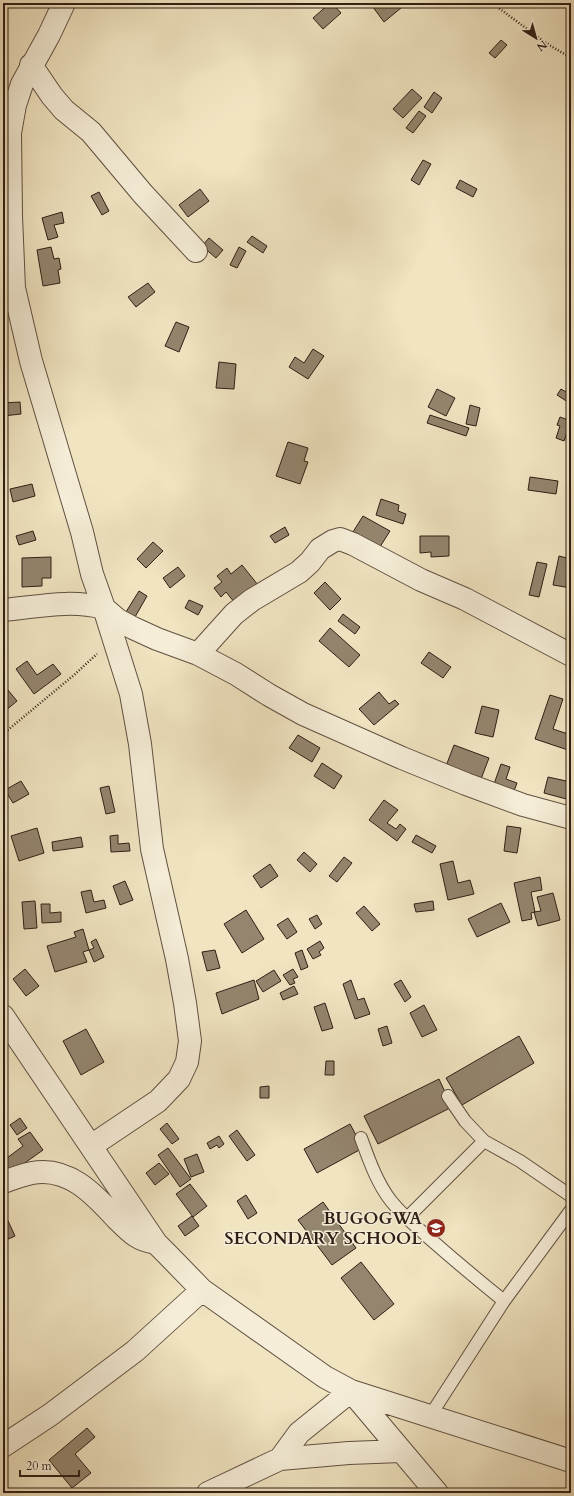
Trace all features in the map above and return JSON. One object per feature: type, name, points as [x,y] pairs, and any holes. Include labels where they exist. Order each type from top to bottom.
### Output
[{"type":"street","points":[[64,3],[49,35],[31,65],[22,84],[15,105],[10,133],[14,288],[31,361],[82,532],[92,574],[132,694],[140,744],[152,849],[177,959],[190,1041],[187,1062],[179,1078],[158,1101],[92,1146]]},
{"type":"street","points":[[31,65],[52,96],[64,110],[91,132],[143,194],[196,251]]},
{"type":"street","points":[[198,654],[234,614],[252,600],[299,572],[310,562],[320,549],[333,541],[340,539],[353,544],[421,580],[472,602],[571,654]]},
{"type":"street","points":[[3,610],[78,603],[104,608],[118,620],[133,628],[157,639],[198,654],[236,674],[269,695],[304,714],[402,758],[523,805],[571,818]]},
{"type":"street","points":[[3,1016],[156,1243],[202,1290],[325,1377],[351,1391],[571,1461]]},
{"type":"street","points":[[3,1182],[32,1173],[45,1171],[63,1175],[79,1183],[94,1194],[135,1236],[145,1241],[156,1243]]},
{"type":"street","points":[[3,1446],[50,1415],[135,1351],[202,1290]]},
{"type":"street","points":[[351,1391],[437,1493]]},
{"type":"street","points":[[280,1459],[299,1433],[351,1391]]},
{"type":"street","points":[[208,1493],[280,1459],[349,1453],[401,1451]]},
{"type":"lane","points":[[448,1096],[465,1121],[484,1141],[520,1162],[571,1196]]},
{"type":"lane","points":[[361,1138],[368,1160],[391,1201],[407,1218],[471,1275],[504,1301]]},
{"type":"lane","points":[[407,1218],[484,1141]]},
{"type":"lane","points":[[430,1416],[504,1301],[571,1210]]},
{"type":"path","points":[[492,3],[546,43],[571,58]]},
{"type":"path","points":[[3,734],[74,675],[114,639]]},
{"type":"building","points":[[330,3],[332,3],[341,13],[323,29],[313,18]]},
{"type":"building","points":[[370,3],[407,3],[384,22]]},
{"type":"building","points":[[501,40],[507,45],[495,58],[489,53]]},
{"type":"building","points":[[412,89],[422,98],[403,118],[393,109]]},
{"type":"building","points":[[434,92],[442,98],[432,113],[424,107]]},
{"type":"building","points":[[419,111],[426,116],[413,133],[406,128]]},
{"type":"building","points":[[423,160],[431,164],[419,185],[411,180]]},
{"type":"building","points":[[460,180],[477,189],[473,197],[456,188]]},
{"type":"building","points":[[200,189],[209,201],[188,217],[179,205]]},
{"type":"building","points":[[99,192],[109,211],[102,215],[91,196]]},
{"type":"building","points":[[62,212],[64,223],[54,225],[58,237],[48,240],[42,218]]},
{"type":"building","points":[[252,236],[267,246],[263,253],[247,242]]},
{"type":"building","points":[[209,238],[223,250],[216,258],[202,246]]},
{"type":"building","points":[[51,247],[54,259],[59,258],[61,269],[58,270],[60,283],[43,286],[37,250]]},
{"type":"building","points":[[239,247],[246,251],[237,268],[230,265]]},
{"type":"building","points":[[148,283],[155,292],[136,307],[128,297]]},
{"type":"building","points":[[176,322],[189,327],[179,352],[165,346]]},
{"type":"building","points":[[313,349],[324,356],[308,379],[289,367],[295,357],[304,363]]},
{"type":"building","points":[[219,362],[236,364],[234,389],[216,388]]},
{"type":"building","points":[[437,389],[455,398],[446,416],[428,407]]},
{"type":"building","points":[[561,389],[571,395],[571,404],[557,395]]},
{"type":"building","points":[[20,402],[21,414],[3,416],[3,403]]},
{"type":"building","points":[[470,405],[480,408],[476,426],[466,424]]},
{"type":"building","points":[[430,415],[469,428],[466,436],[427,423]]},
{"type":"building","points":[[560,417],[571,421],[564,441],[556,438],[560,426],[557,425]]},
{"type":"building","points":[[288,442],[308,448],[304,461],[308,462],[300,484],[276,476]]},
{"type":"building","points":[[530,477],[558,481],[556,494],[528,490]]},
{"type":"building","points":[[32,484],[35,496],[13,502],[10,489]]},
{"type":"building","points":[[381,499],[399,505],[398,511],[406,514],[403,524],[376,515]]},
{"type":"building","points":[[363,516],[390,531],[378,550],[351,535]]},
{"type":"building","points":[[285,527],[289,535],[275,543],[270,536]]},
{"type":"building","points":[[33,531],[36,540],[19,545],[16,536]]},
{"type":"building","points":[[420,536],[449,536],[449,556],[431,557],[431,552],[420,553]]},
{"type":"building","points":[[153,542],[163,551],[146,568],[137,559]]},
{"type":"building","points":[[559,556],[571,559],[571,588],[553,585]]},
{"type":"building","points":[[51,557],[51,578],[42,578],[42,586],[22,587],[22,558]]},
{"type":"building","points":[[537,562],[547,564],[539,597],[529,595]]},
{"type":"building","points":[[242,565],[258,585],[235,603],[226,592],[221,597],[214,588],[222,582],[217,576],[227,568],[231,574]]},
{"type":"building","points":[[178,567],[185,576],[170,588],[163,578]]},
{"type":"building","points":[[325,582],[341,599],[330,610],[314,593]]},
{"type":"building","points":[[139,591],[147,596],[135,617],[126,612]]},
{"type":"building","points":[[189,600],[203,606],[198,615],[185,608]]},
{"type":"building","points":[[343,614],[360,627],[355,634],[338,621]]},
{"type":"building","points":[[330,628],[360,655],[349,667],[319,641]]},
{"type":"building","points":[[429,652],[451,667],[443,678],[421,663]]},
{"type":"building","points":[[27,661],[37,675],[53,664],[61,674],[34,694],[16,669]]},
{"type":"building","points":[[571,680],[571,695],[566,693]]},
{"type":"building","points":[[3,684],[17,701],[5,711],[3,709]]},
{"type":"building","points":[[379,692],[389,704],[395,700],[399,704],[374,725],[359,709]]},
{"type":"building","points":[[550,695],[563,699],[553,729],[571,735],[571,751],[535,739]]},
{"type":"building","points":[[482,706],[499,710],[493,737],[475,733]]},
{"type":"building","points":[[298,735],[320,748],[312,762],[289,748]]},
{"type":"building","points":[[454,745],[489,758],[481,779],[446,766]]},
{"type":"building","points":[[322,763],[342,776],[334,789],[314,776]]},
{"type":"building","points":[[501,764],[510,767],[506,779],[517,783],[514,791],[494,784]]},
{"type":"building","points":[[548,777],[571,782],[570,800],[544,793]]},
{"type":"building","points":[[21,781],[29,794],[13,803],[5,790]]},
{"type":"building","points":[[109,786],[115,812],[106,814],[100,788]]},
{"type":"building","points":[[384,800],[398,810],[387,823],[396,829],[400,824],[406,829],[397,841],[369,820]]},
{"type":"building","points":[[507,826],[521,828],[517,853],[504,851]]},
{"type":"building","points":[[37,828],[44,853],[19,861],[11,836]]},
{"type":"building","points":[[118,835],[118,844],[129,843],[130,851],[111,852],[110,836]]},
{"type":"building","points":[[416,835],[436,846],[432,853],[412,842]]},
{"type":"building","points":[[81,837],[83,847],[53,851],[52,842]]},
{"type":"building","points":[[304,852],[317,864],[310,872],[297,860]]},
{"type":"building","points":[[344,857],[352,863],[337,882],[329,876]]},
{"type":"building","points":[[453,861],[458,883],[470,880],[474,894],[448,900],[440,864]]},
{"type":"building","points":[[270,864],[278,876],[261,888],[253,876]]},
{"type":"building","points":[[540,877],[542,890],[531,892],[535,912],[531,913],[532,919],[522,921],[514,883]]},
{"type":"building","points":[[125,881],[133,900],[120,905],[113,886]]},
{"type":"building","points":[[91,890],[94,902],[104,900],[106,908],[86,913],[81,892]]},
{"type":"building","points":[[553,893],[560,920],[538,926],[534,912],[541,911],[537,897]]},
{"type":"building","points":[[35,901],[37,928],[24,929],[22,902]]},
{"type":"building","points":[[433,901],[434,910],[416,912],[414,904]]},
{"type":"building","points":[[501,903],[510,922],[477,937],[468,919]]},
{"type":"building","points":[[41,904],[50,904],[50,913],[61,912],[61,922],[42,923]]},
{"type":"building","points":[[364,906],[380,924],[372,931],[356,913]]},
{"type":"building","points":[[246,910],[264,939],[242,953],[224,924]]},
{"type":"building","points":[[317,915],[322,924],[315,929],[309,919]]},
{"type":"building","points":[[288,918],[297,932],[287,939],[277,925]]},
{"type":"building","points":[[83,929],[89,950],[83,952],[87,962],[55,972],[47,946],[76,937],[74,932]]},
{"type":"building","points":[[96,939],[104,957],[94,962],[89,950],[94,948],[91,942]]},
{"type":"building","points":[[320,941],[324,948],[319,952],[321,955],[313,959],[307,949]]},
{"type":"building","points":[[215,950],[220,968],[207,971],[202,952]]},
{"type":"building","points":[[302,950],[308,967],[301,970],[295,953]]},
{"type":"building","points":[[25,969],[39,986],[26,996],[13,979]]},
{"type":"building","points":[[293,969],[298,977],[293,979],[295,983],[290,985],[283,975]]},
{"type":"building","points":[[274,970],[281,981],[263,992],[256,981]]},
{"type":"building","points":[[254,980],[259,999],[222,1014],[216,993]]},
{"type":"building","points":[[351,980],[358,1000],[364,998],[370,1014],[355,1019],[343,984]]},
{"type":"building","points":[[401,980],[411,997],[405,1002],[394,984]]},
{"type":"building","points":[[294,986],[298,994],[283,1000],[280,993]]},
{"type":"building","points":[[325,1003],[333,1028],[322,1031],[314,1007]]},
{"type":"building","points":[[424,1005],[437,1030],[422,1037],[410,1013]]},
{"type":"building","points":[[387,1026],[392,1043],[383,1046],[378,1029]]},
{"type":"building","points":[[86,1029],[104,1062],[81,1075],[63,1041]]},
{"type":"building","points":[[519,1036],[534,1063],[462,1105],[446,1078]]},
{"type":"building","points":[[326,1061],[334,1061],[334,1075],[325,1075]]},
{"type":"building","points":[[439,1079],[452,1107],[378,1144],[364,1116]]},
{"type":"building","points":[[269,1086],[269,1098],[260,1098],[260,1087]]},
{"type":"building","points":[[20,1118],[27,1128],[17,1135],[10,1125]]},
{"type":"building","points":[[167,1123],[179,1139],[172,1144],[160,1129]]},
{"type":"building","points":[[350,1124],[363,1148],[317,1173],[304,1149]]},
{"type":"building","points":[[237,1130],[255,1155],[247,1161],[229,1136]]},
{"type":"building","points":[[30,1132],[43,1150],[5,1177],[3,1174],[3,1161],[23,1146],[18,1139]]},
{"type":"building","points":[[219,1136],[224,1144],[219,1148],[217,1145],[210,1149],[207,1143]]},
{"type":"building","points":[[168,1148],[191,1179],[180,1187],[158,1155]]},
{"type":"building","points":[[197,1154],[204,1172],[191,1177],[184,1159]]},
{"type":"building","points":[[159,1163],[169,1174],[155,1185],[146,1173]]},
{"type":"building","points":[[190,1184],[207,1206],[193,1217],[176,1194]]},
{"type":"building","points":[[246,1195],[257,1213],[248,1219],[237,1201]]},
{"type":"building","points":[[323,1202],[356,1248],[332,1265],[298,1220]]},
{"type":"building","points":[[3,1210],[15,1236],[4,1241],[3,1240]]},
{"type":"building","points":[[192,1216],[199,1226],[185,1236],[178,1226]]},
{"type":"building","points":[[361,1262],[394,1304],[374,1320],[341,1278]]},
{"type":"building","points":[[87,1428],[95,1437],[75,1454],[91,1473],[72,1488],[49,1460]]},
{"type":"place","name":"BUGOGWA SECONDARY SCHOOL","points":[[436,1228]]}]
